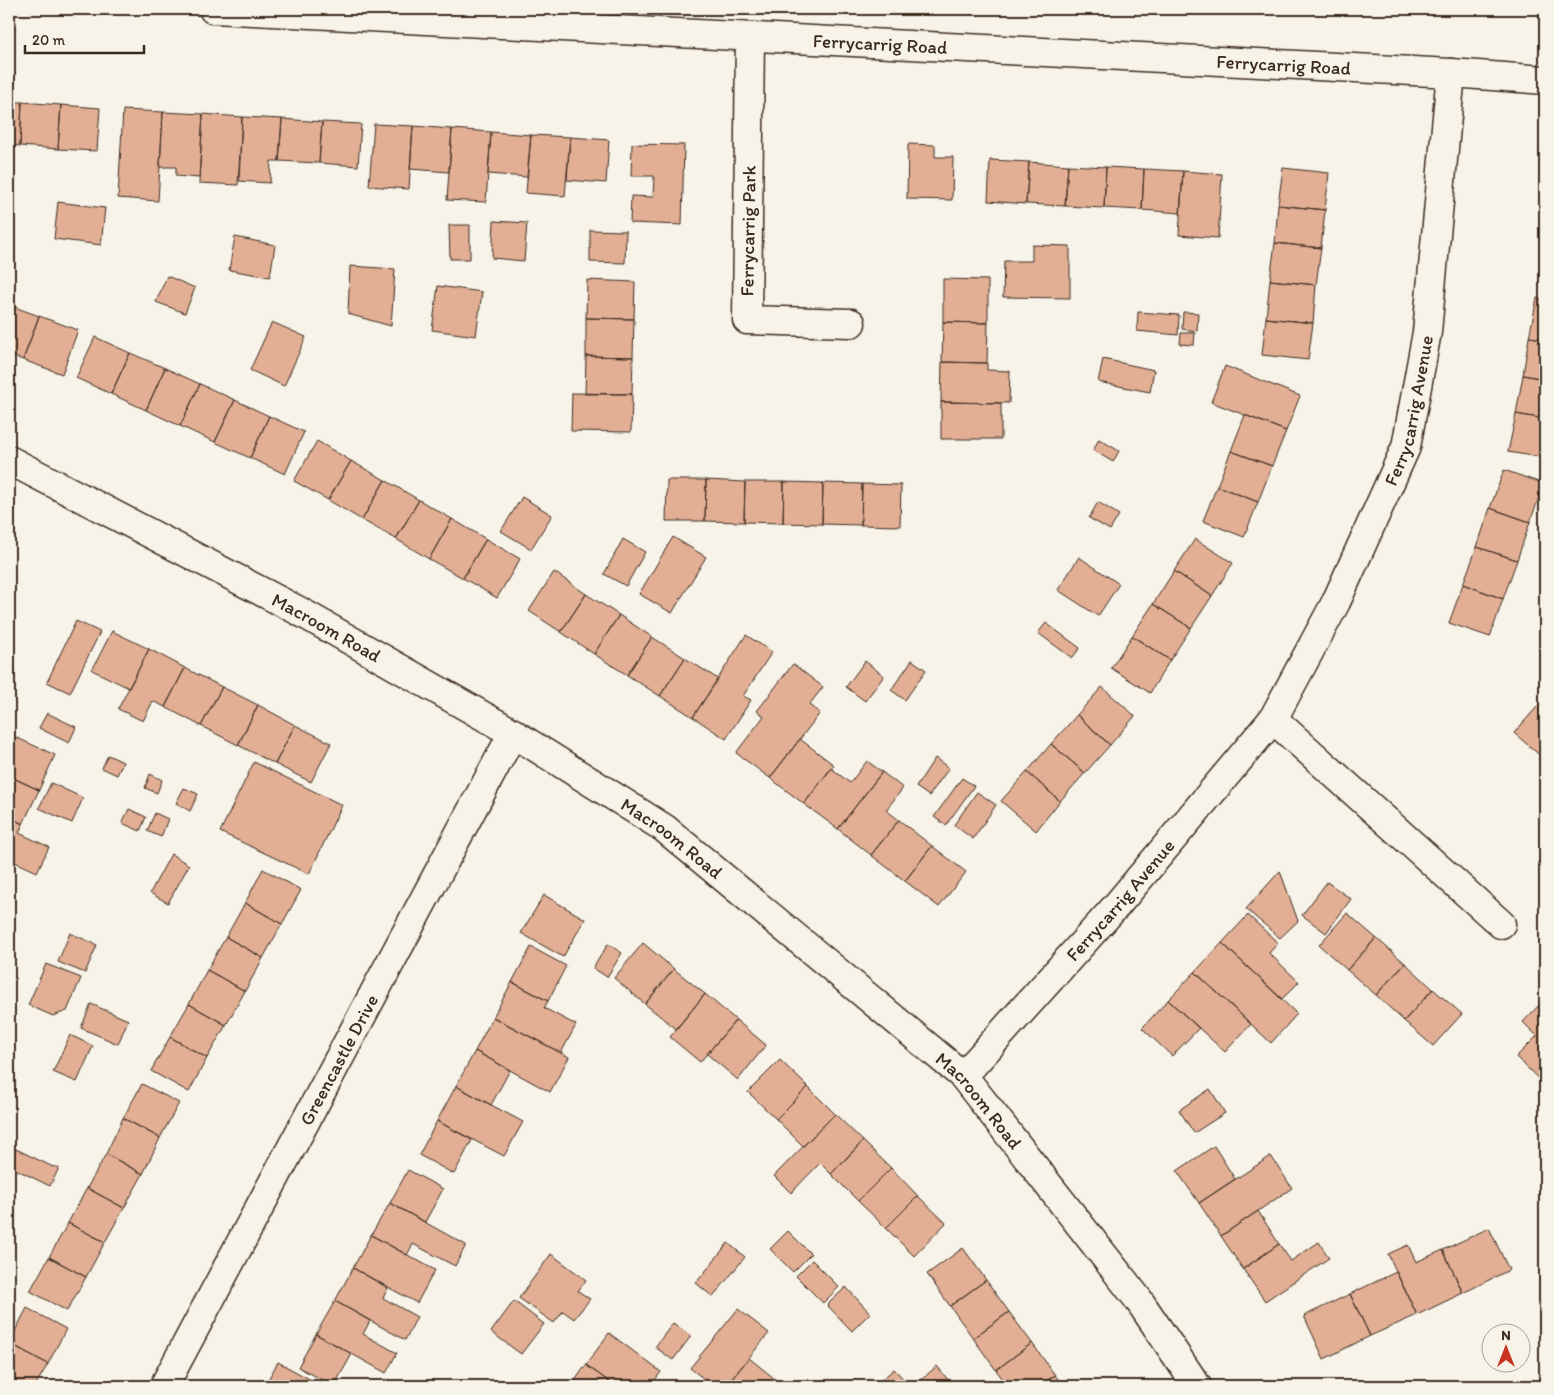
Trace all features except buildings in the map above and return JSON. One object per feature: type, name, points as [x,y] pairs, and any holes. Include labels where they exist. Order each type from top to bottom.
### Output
[{"type":"street","name":"Ferrycarrig Road","points":[[214,9],[1451,73],[1545,80]]},
{"type":"street","name":"Ferrycarrig Park","points":[[750,37],[747,320],[851,323]]},
{"type":"street","name":"Ferrycarrig Avenue","points":[[963,1076],[1117,906],[1272,719],[1336,602],[1406,447],[1427,332],[1451,73]]},
{"type":"street","name":"Macroom Road","points":[[9,460],[299,611],[513,733],[664,828],[963,1076],[1138,1299],[1197,1386]]},
{"type":"street","points":[[1272,719],[1501,924]]},
{"type":"street","name":"Greencastle Drive","points":[[164,1386],[513,733]]}]
